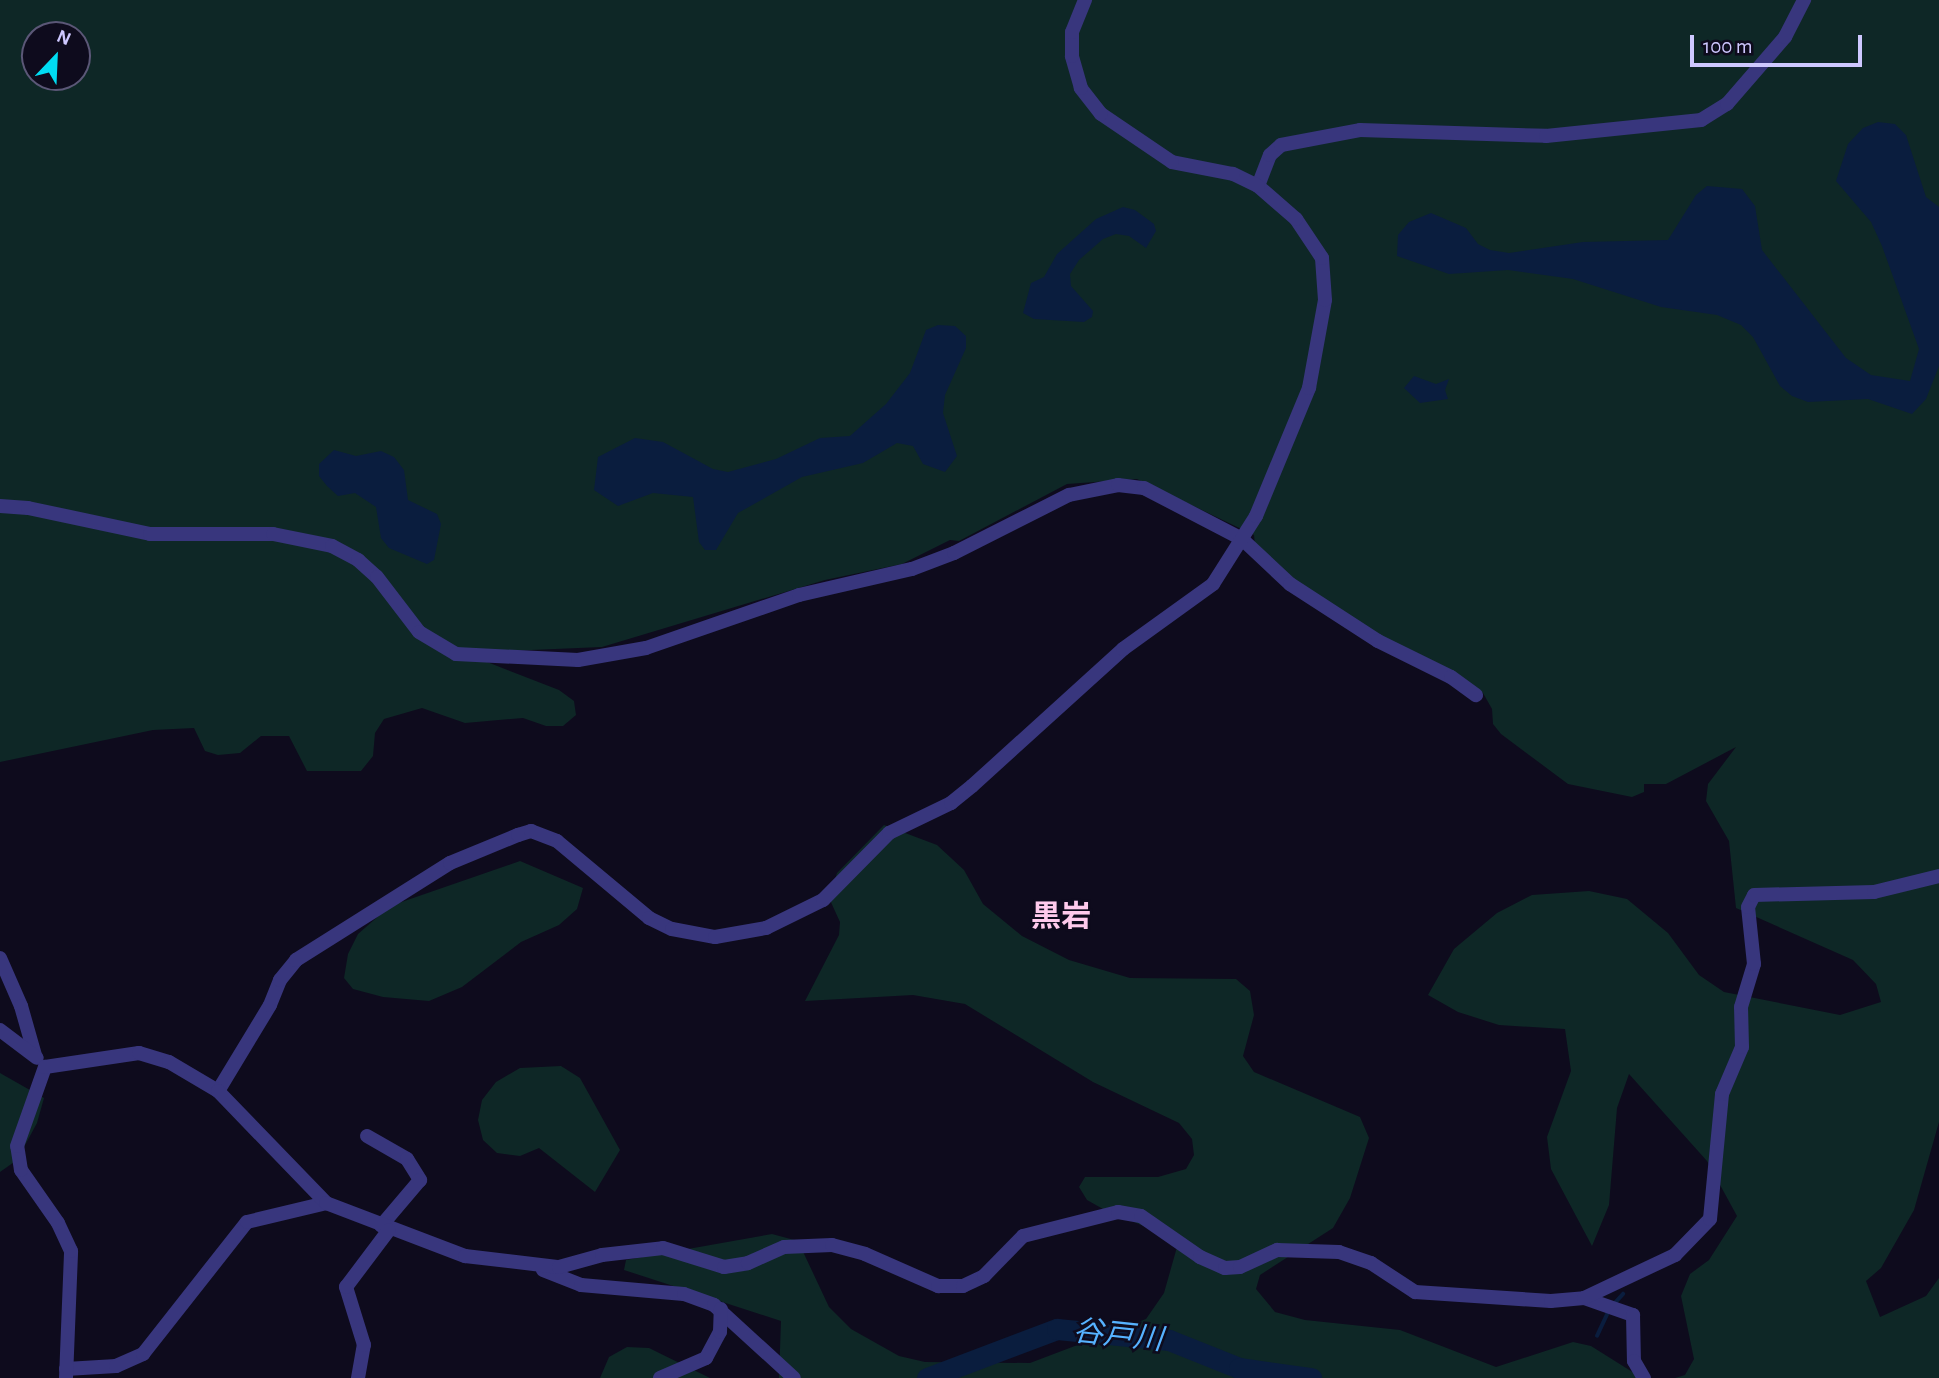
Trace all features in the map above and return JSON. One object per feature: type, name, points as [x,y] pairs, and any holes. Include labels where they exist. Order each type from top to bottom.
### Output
[{"type":"street","points":[[218,1091],[270,1005],[280,980],[296,960],[450,863],[531,831],[557,841],[649,918],[690,934],[754,933],[823,900],[889,833],[951,803],[1123,649],[1213,584],[1242,539],[1309,388],[1325,300],[1322,258],[1314,242],[1258,186],[1233,174],[1172,162],[1101,114],[1081,88],[1072,56],[1072,32],[1085,0]]},
{"type":"street","points":[[1258,186],[1270,155],[1281,145],[1360,130],[1535,136],[1701,120],[1727,104],[1777,47],[1804,0]]},
{"type":"street","points":[[0,506],[28,508],[150,534],[273,534],[308,540],[358,560],[377,577],[419,632],[456,654],[578,660],[646,648],[799,595],[912,569],[986,538],[1047,503],[1093,488],[1144,488],[1242,539],[1290,584],[1378,641],[1451,677],[1476,695]]},
{"type":"street","points":[[1588,1300],[1652,1269],[1683,1249],[1710,1219],[1722,1094],[1742,1047],[1741,1007],[1754,964],[1748,907],[1754,895],[1874,892],[1939,876]]},
{"type":"street","points":[[0,958],[21,1006],[35,1055]]},
{"type":"street","points":[[0,1030],[35,1055],[45,1067]]},
{"type":"street","points":[[45,1067],[139,1053],[169,1062],[218,1091],[326,1203],[385,1228],[465,1256],[559,1267],[602,1255],[663,1248],[724,1267],[748,1263],[785,1247],[832,1245],[865,1254],[925,1282],[963,1286],[984,1276],[1023,1236],[1118,1212],[1141,1216],[1200,1257],[1225,1268],[1240,1267],[1278,1250],[1339,1252],[1371,1263],[1415,1292],[1551,1301],[1588,1300],[1626,1311],[1633,1315],[1634,1361],[1644,1378]]},
{"type":"street","points":[[45,1067],[17,1155],[21,1170],[58,1223],[71,1251],[66,1373],[116,1366],[144,1354],[247,1222],[326,1203]]},
{"type":"street","points":[[358,1378],[364,1345],[346,1287],[420,1180],[407,1159],[367,1136]]},
{"type":"street","points":[[536,1266],[581,1285],[684,1294],[720,1309],[794,1378]]},
{"type":"street","points":[[660,1378],[706,1358],[720,1332],[720,1309]]},
{"type":"green space","points":[[0,0],[1939,0],[1939,1122],[1914,1210],[1881,1268],[1866,1281],[1880,1317],[1926,1296],[1939,1278],[1939,1378],[1675,1378],[1685,1375],[1694,1359],[1681,1296],[1690,1274],[1709,1260],[1737,1216],[1707,1161],[1629,1074],[1617,1108],[1609,1205],[1592,1246],[1551,1169],[1547,1137],[1571,1071],[1565,1029],[1499,1025],[1458,1012],[1428,995],[1454,949],[1497,913],[1532,895],[1589,891],[1627,899],[1668,933],[1699,975],[1724,992],[1840,1015],[1881,1002],[1876,984],[1853,960],[1736,908],[1729,841],[1706,801],[1708,784],[1736,747],[1666,784],[1644,784],[1644,792],[1632,797],[1568,784],[1501,734],[1493,724],[1492,709],[1483,693],[1465,679],[1390,642],[1285,574],[1255,545],[1254,535],[1137,479],[1067,484],[959,541],[950,540],[902,564],[825,580],[602,647],[481,652],[482,660],[559,690],[574,701],[576,715],[563,726],[546,726],[523,718],[465,723],[422,708],[384,719],[375,733],[373,756],[361,771],[307,771],[289,736],[261,736],[240,753],[218,755],[205,751],[194,728],[153,730],[0,762]]},
{"type":"green space","points":[[884,825],[937,845],[964,870],[983,904],[1022,936],[1069,960],[1130,978],[1236,979],[1250,991],[1254,1015],[1243,1056],[1254,1072],[1360,1117],[1369,1138],[1350,1198],[1333,1228],[1260,1275],[1256,1289],[1275,1312],[1305,1320],[1400,1330],[1496,1367],[1573,1342],[1591,1346],[1642,1378],[779,1378],[781,1321],[624,1270],[626,1260],[772,1234],[798,1241],[829,1307],[851,1329],[899,1356],[925,1362],[1030,1363],[1146,1319],[1164,1293],[1177,1247],[1172,1238],[1103,1209],[1087,1200],[1079,1187],[1085,1177],[1158,1177],[1186,1169],[1194,1155],[1192,1139],[1179,1123],[1093,1082],[965,1004],[913,995],[805,1001],[839,935],[840,922],[829,898],[837,873]]},
{"type":"green space","points":[[520,861],[583,888],[577,909],[559,925],[521,942],[462,987],[429,1001],[383,997],[353,989],[344,978],[348,954],[358,934],[390,906]]},
{"type":"green space","points":[[561,1066],[580,1078],[620,1150],[595,1192],[539,1148],[520,1156],[497,1153],[483,1140],[478,1120],[482,1100],[496,1082],[520,1068]]},
{"type":"green space","points":[[0,1073],[44,1098],[37,1123],[17,1160],[0,1172]]},
{"type":"green space","points":[[627,1347],[649,1348],[710,1378],[600,1378],[609,1357]]},
{"type":"water","points":[[1878,122],[1895,124],[1906,135],[1926,197],[1939,207],[1939,366],[1926,399],[1912,414],[1868,399],[1808,402],[1792,396],[1780,386],[1753,337],[1741,325],[1717,315],[1661,307],[1573,279],[1508,270],[1449,274],[1397,256],[1398,235],[1409,222],[1431,213],[1466,228],[1478,244],[1490,250],[1509,253],[1583,242],[1668,240],[1696,195],[1707,186],[1742,189],[1755,206],[1762,250],[1846,358],[1871,375],[1910,381],[1919,349],[1882,246],[1871,222],[1836,181],[1848,144],[1863,128]]},
{"type":"water","points":[[1123,207],[1135,210],[1154,224],[1156,231],[1146,248],[1129,236],[1116,234],[1103,239],[1079,260],[1070,274],[1071,286],[1093,311],[1092,317],[1084,322],[1034,319],[1023,313],[1031,283],[1044,277],[1057,254],[1096,219]]},
{"type":"water","points":[[938,325],[955,326],[966,336],[966,348],[945,395],[943,413],[957,456],[945,472],[923,464],[913,446],[897,443],[863,463],[802,477],[738,513],[716,550],[705,550],[699,542],[693,497],[653,493],[618,506],[594,490],[598,457],[635,438],[663,442],[713,469],[728,472],[776,459],[820,438],[850,436],[886,404],[910,373],[926,330]]},
{"type":"water","points":[[1414,376],[1436,384],[1449,379],[1445,390],[1448,399],[1420,403],[1404,388]]},
{"type":"water","points":[[334,450],[356,456],[381,451],[394,457],[404,470],[408,500],[437,514],[441,524],[434,560],[427,564],[389,548],[381,538],[376,507],[355,493],[338,496],[327,486],[319,476],[319,464]]},
{"type":"waterway","points":[[1615,1303],[1623,1294]]},
{"type":"waterway","points":[[1597,1336],[1608,1312]]},
{"type":"waterway","name":"谷戸川","points":[[927,1378],[1057,1329],[1169,1340],[1239,1368],[1311,1378]]},
{"type":"district","name":"黒岩","points":[[1061,917]]}]
